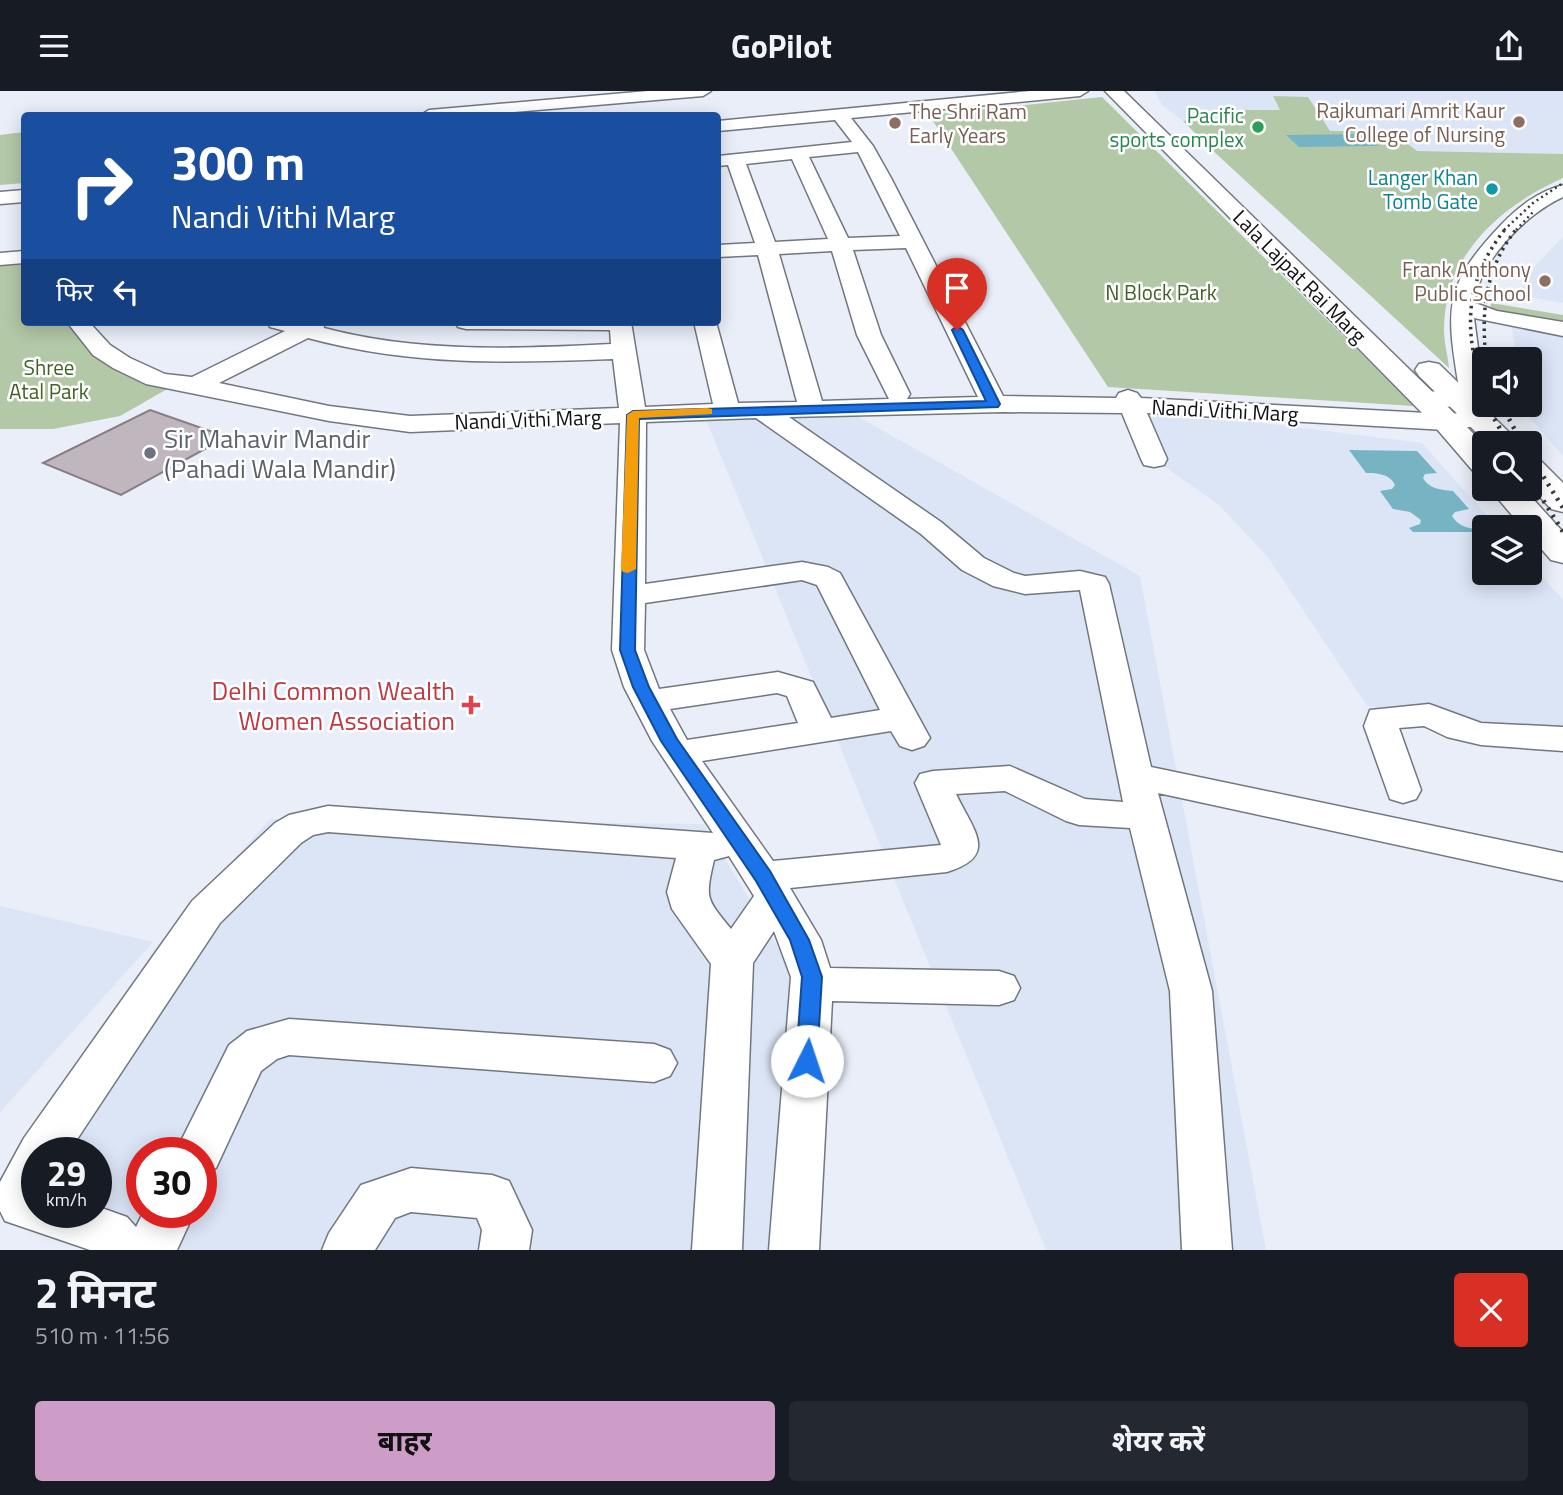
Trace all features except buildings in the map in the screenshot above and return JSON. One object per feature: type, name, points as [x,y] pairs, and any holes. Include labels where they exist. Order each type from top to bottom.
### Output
[{"type":"main road","name":"Lala Lajpat Rai Marg","points":[[1114,91],[1292,268],[1337,284],[1403,345],[1454,411],[1472,443]]},
{"type":"main road","name":"Lala Lajpat Rai Marg","points":[[1132,91],[1314,276],[1454,411],[1486,431]]},
{"type":"main road","points":[[1542,480],[1563,502]]},
{"type":"main road","points":[[1517,501],[1563,553]]},
{"type":"street","points":[[463,112],[703,91]]},
{"type":"street","points":[[901,91],[919,107]]},
{"type":"street","points":[[721,126],[1080,91]]},
{"type":"street","points":[[839,114],[864,146],[999,404]]},
{"type":"street","points":[[811,408],[767,249],[726,160],[864,146]]},
{"type":"street","points":[[798,153],[841,246],[869,335],[898,394]]},
{"type":"street","points":[[1454,411],[1472,392],[1464,345],[1464,296],[1473,271],[1504,234],[1543,198],[1563,191]]},
{"type":"street","points":[[0,196],[21,193]]},
{"type":"street","points":[[721,251],[914,241]]},
{"type":"street","points":[[0,259],[21,257]]},
{"type":"street","points":[[1464,307],[1493,317],[1563,329]]},
{"type":"street","name":"Nandi Vithi Marg","points":[[82,326],[102,349],[131,369],[159,380],[189,383],[305,411],[357,420],[396,423],[811,408],[1129,402],[1454,411]]},
{"type":"street","name":"Nandi Vithi Marg","points":[[98,326],[108,337],[127,350],[189,383]]},
{"type":"street","points":[[189,383],[314,326],[366,345],[422,353],[510,356],[622,351]]},
{"type":"street","points":[[620,326],[633,415],[628,650],[648,701],[678,753],[769,887],[800,940],[812,977],[794,1250]]},
{"type":"street","points":[[707,326],[745,410],[931,528],[973,564],[1004,580],[1024,585],[1080,580],[1094,584],[1135,776],[1191,991],[1208,1250]]},
{"type":"street","points":[[1129,402],[1154,459]]},
{"type":"street","points":[[628,596],[802,572],[817,573],[829,579],[907,728],[819,730],[678,753]]},
{"type":"street","points":[[648,701],[779,682],[801,689],[819,730]]},
{"type":"street","points":[[1403,790],[1384,734],[1382,718],[1429,715],[1459,729],[1481,734],[1563,739]]},
{"type":"street","points":[[1135,776],[1563,867]]},
{"type":"street","points":[[769,887],[947,858],[960,852],[960,842],[933,783],[1010,778],[1079,812],[1146,816]]},
{"type":"street","points":[[52,1137],[206,912],[288,833],[302,824],[328,819],[397,822],[712,847],[737,840]]},
{"type":"street","points":[[698,846],[687,892],[692,909],[732,961]]},
{"type":"street","points":[[717,1250],[732,961],[769,887]]},
{"type":"street","points":[[811,984],[999,988]]},
{"type":"street","points":[[207,1137],[245,1059],[263,1044],[289,1037],[654,1063]]},
{"type":"street","points":[[347,1250],[379,1201],[411,1190],[492,1197],[507,1230],[504,1250]]},
{"type":"street","points":[[93,1228],[109,1233],[124,1250]]},
{"type":"street","points":[[151,1250],[162,1228]]},
{"type":"shaded area","points":[[1155,91],[1563,91],[1563,154],[1417,151],[1391,131],[1330,131],[1273,97],[1281,111],[1239,110],[1244,123],[1183,121],[1162,105]]},
{"type":"shaded area","name":"Frank Anthony Public School","points":[[1563,237],[1563,303],[1519,295],[1535,266]]},
{"type":"shaded area","points":[[1511,325],[1563,334],[1563,456],[1530,418],[1542,417],[1542,347],[1516,347]]},
{"type":"shaded area","points":[[841,407],[1140,576],[1266,1250],[1046,1250],[703,412]]},
{"type":"shaded area","points":[[1140,415],[1261,423],[1422,443],[1486,515],[1472,515],[1472,585],[1542,585],[1542,576],[1563,600],[1563,736],[1468,727],[1435,714],[1367,706],[1267,556],[1219,505],[1161,464]]},
{"type":"shaded area","points":[[270,819],[704,824],[792,971],[776,1250],[108,1250],[64,1228],[112,1228],[112,1137],[38,1137],[155,948]]},
{"type":"shaded area","points":[[0,906],[153,942],[0,1112]]},
{"type":"shaded area","points":[[21,1165],[21,1207],[1,1197]]},
{"type":"green space","points":[[1273,96],[1308,97],[1330,131],[1391,131],[1417,151],[1563,154],[1563,178],[1518,203],[1480,236],[1465,256],[1447,303],[1444,335],[1449,368],[1183,121],[1243,122],[1239,110],[1280,110]]},
{"type":"green space","name":"N Block Park","points":[[1102,97],[1414,406],[1108,387],[929,115]]},
{"type":"green space","points":[[21,132],[21,183],[0,185],[0,135]]},
{"type":"green space","name":"Shree Atal Park","points":[[21,258],[21,326],[75,326],[87,348],[121,371],[169,388],[120,416],[53,429],[0,429],[0,261]]},
{"type":"green space","points":[[1491,303],[1563,315],[1563,325],[1490,311]]},
{"type":"water","points":[[1364,134],[1378,146],[1299,147],[1286,135]]},
{"type":"water","points":[[1349,450],[1417,451],[1437,473],[1425,474],[1423,478],[1426,482],[1436,488],[1453,491],[1469,509],[1455,512],[1452,516],[1458,523],[1472,528],[1472,532],[1413,532],[1409,528],[1420,524],[1421,520],[1410,512],[1393,509],[1380,491],[1392,489],[1395,485],[1393,481],[1383,475],[1366,473]]},
{"type":"railway","points":[[1506,228],[1533,203],[1563,183]]},
{"type":"railway","points":[[1516,230],[1533,212]]},
{"type":"railway","points":[[1473,347],[1471,310],[1474,289],[1491,249],[1506,228]]},
{"type":"railway","points":[[1485,347],[1485,306],[1492,274],[1506,243],[1517,228]]},
{"type":"railway","points":[[1493,417],[1501,431]]},
{"type":"railway","points":[[1508,417],[1516,431]]},
{"type":"railway","points":[[1542,474],[1563,508]]},
{"type":"railway","points":[[1542,498],[1563,532]]},
{"type":"slow traffic","points":[[628,569],[633,415],[707,412]]},
{"type":"place","name":"Rajkumari Amrit Kaur College of Nursing","points":[[1519,122]]},
{"type":"place","name":"The Shri Ram Early Years","points":[[895,123]]},
{"type":"place","name":"Pacific sports complex","points":[[1258,127]]},
{"type":"place","name":"Langer Khan Tomb Gate","points":[[1492,189]]},
{"type":"place","name":"Frank Anthony Public School","points":[[1545,281]]},
{"type":"place","name":"Sir Mahavir Mandir (Pahadi Wala Mandir)","points":[[150,453]]},
{"type":"place","name":"Delhi Common Wealth Women Association","points":[[471,705]]},
{"type":"route","points":[[807,1061],[812,977],[800,940],[763,876],[670,741],[641,687],[628,650],[633,415],[994,404],[957,330]]}]
